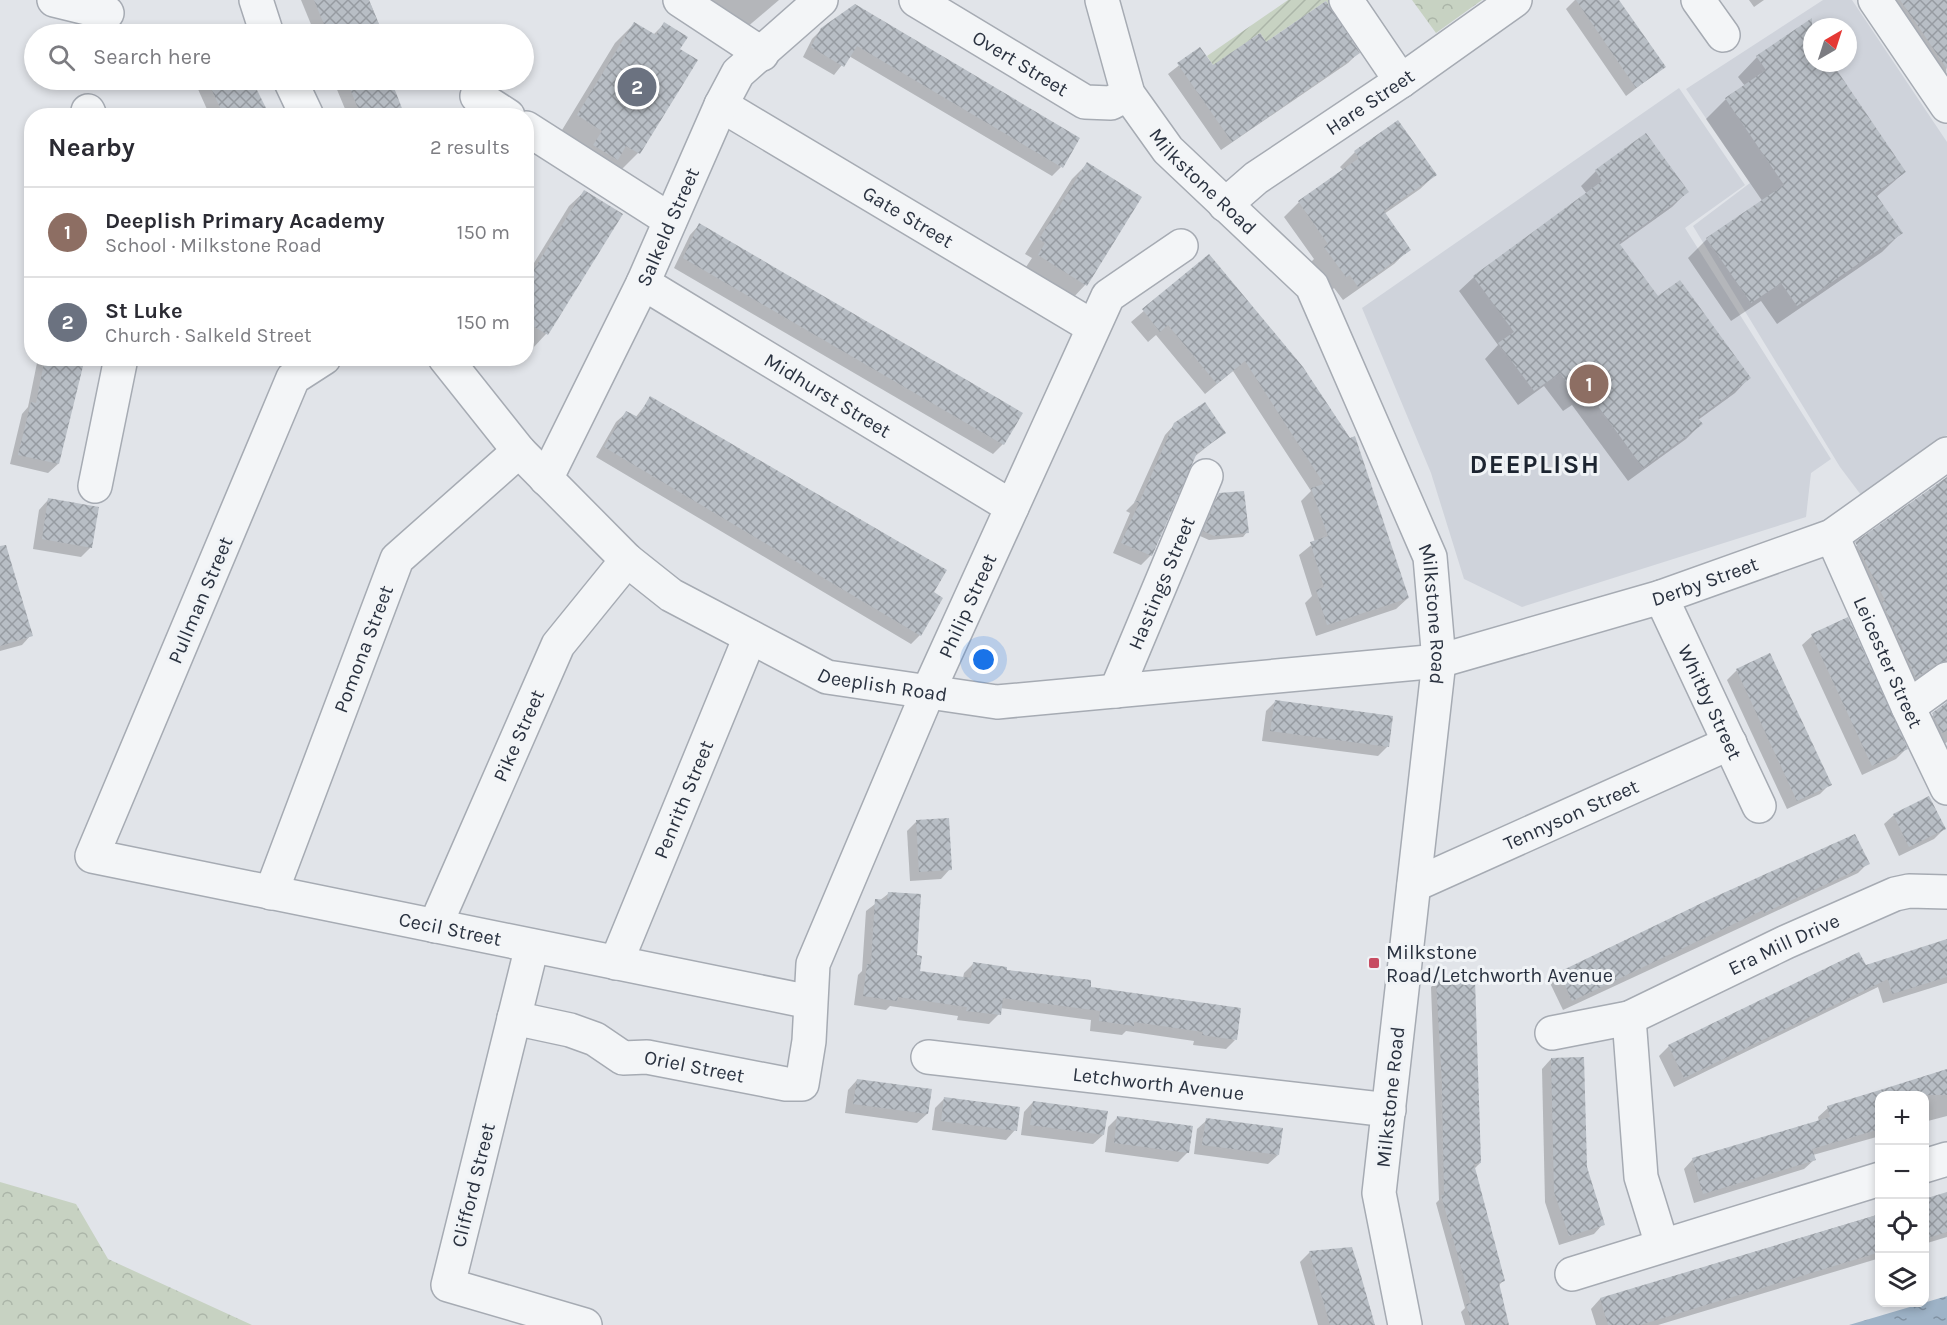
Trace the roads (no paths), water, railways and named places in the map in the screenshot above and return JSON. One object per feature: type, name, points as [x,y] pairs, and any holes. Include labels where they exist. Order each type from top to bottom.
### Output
[{"type":"street","points":[[54,0],[107,13]]},
{"type":"street","points":[[256,0],[264,24]]},
{"type":"street","points":[[680,0],[762,54]]},
{"type":"street","name":"Salkeld Street","points":[[546,479],[643,283],[721,105],[738,73],[821,0]]},
{"type":"street","name":"Overt Street","points":[[916,0],[1085,102],[1111,103],[1128,94]]},
{"type":"street","name":"Milkstone Road","points":[[1102,0],[1128,94],[1168,150],[1312,286],[1430,557],[1439,660],[1379,1193],[1405,1325]]},
{"type":"street","points":[[1346,0],[1401,81]]},
{"type":"street","name":"Hare Street","points":[[1226,205],[1256,178],[1401,81],[1515,0]]},
{"type":"street","points":[[1698,0],[1723,35]]},
{"type":"street","points":[[1875,0],[1947,106]]},
{"type":"street","points":[[295,90],[303,108]]},
{"type":"street","points":[[477,96],[496,108]]},
{"type":"street","name":"Gate Street","points":[[721,105],[1093,327]]},
{"type":"street","points":[[534,133],[670,220]]},
{"type":"street","name":"Philip Street","points":[[810,1002],[813,964],[928,692],[1108,296],[1181,246]]},
{"type":"street","name":"Midhurst Street","points":[[643,283],[1012,507]]},
{"type":"street","points":[[95,486],[119,366]]},
{"type":"street","name":"Pullman Street","points":[[92,856],[293,378],[312,366]]},
{"type":"street","name":"Deeplish Road","points":[[451,366],[519,451],[627,560],[671,595],[827,677],[997,702],[1439,660]]},
{"type":"street","name":"Pomona Street","points":[[271,893],[398,559],[519,451]]},
{"type":"street","name":"Derby Street","points":[[1439,660],[1661,597],[1832,536],[1947,454]]},
{"type":"street","name":"Hastings Street","points":[[1116,691],[1206,476]]},
{"type":"street","name":"Leicester Street","points":[[1832,536],[1908,707],[1947,788]]},
{"type":"street","name":"Pike Street","points":[[435,926],[558,645],[627,560]]},
{"type":"street","name":"Whitby Street","points":[[1661,597],[1760,806]]},
{"type":"street","name":"Penrith Street","points":[[616,963],[750,637]]},
{"type":"street","points":[[1908,707],[1947,679]]},
{"type":"street","name":"Tennyson Street","points":[[1414,885],[1730,743]]},
{"type":"street","name":"Cecil Street","points":[[92,856],[810,1002]]},
{"type":"street","name":"Era Mill Drive","points":[[1552,1033],[1629,1018],[1786,942],[1895,894],[1909,891],[1947,891]]},
{"type":"street","name":"Clifford Street","points":[[532,946],[448,1285],[585,1325]]},
{"type":"street","name":"Oriel Street","points":[[514,1018],[587,1036],[623,1058],[647,1057],[786,1084],[802,1084],[809,1041],[810,1002]]},
{"type":"street","points":[[1629,1018],[1641,1177],[1662,1245]]},
{"type":"street","name":"Letchworth Avenue","points":[[928,1057],[1389,1110]]},
{"type":"street","points":[[1929,1164],[1947,1159]]},
{"type":"street","points":[[1572,1274],[1875,1181]]},
{"type":"water","points":[[1947,1296],[1947,1325],[1849,1325],[1910,1307],[1929,1307],[1929,1301]]},
{"type":"place","name":"St Luke","points":[[637,87]]},
{"type":"place","name":"Deeplish Primary Academy","points":[[1589,384]]},
{"type":"place","name":"Milkstone Road/Letchworth Avenue","points":[[1374,963]]},
{"type":"district","name":"DEEPLISH","points":[[1535,464]]}]
